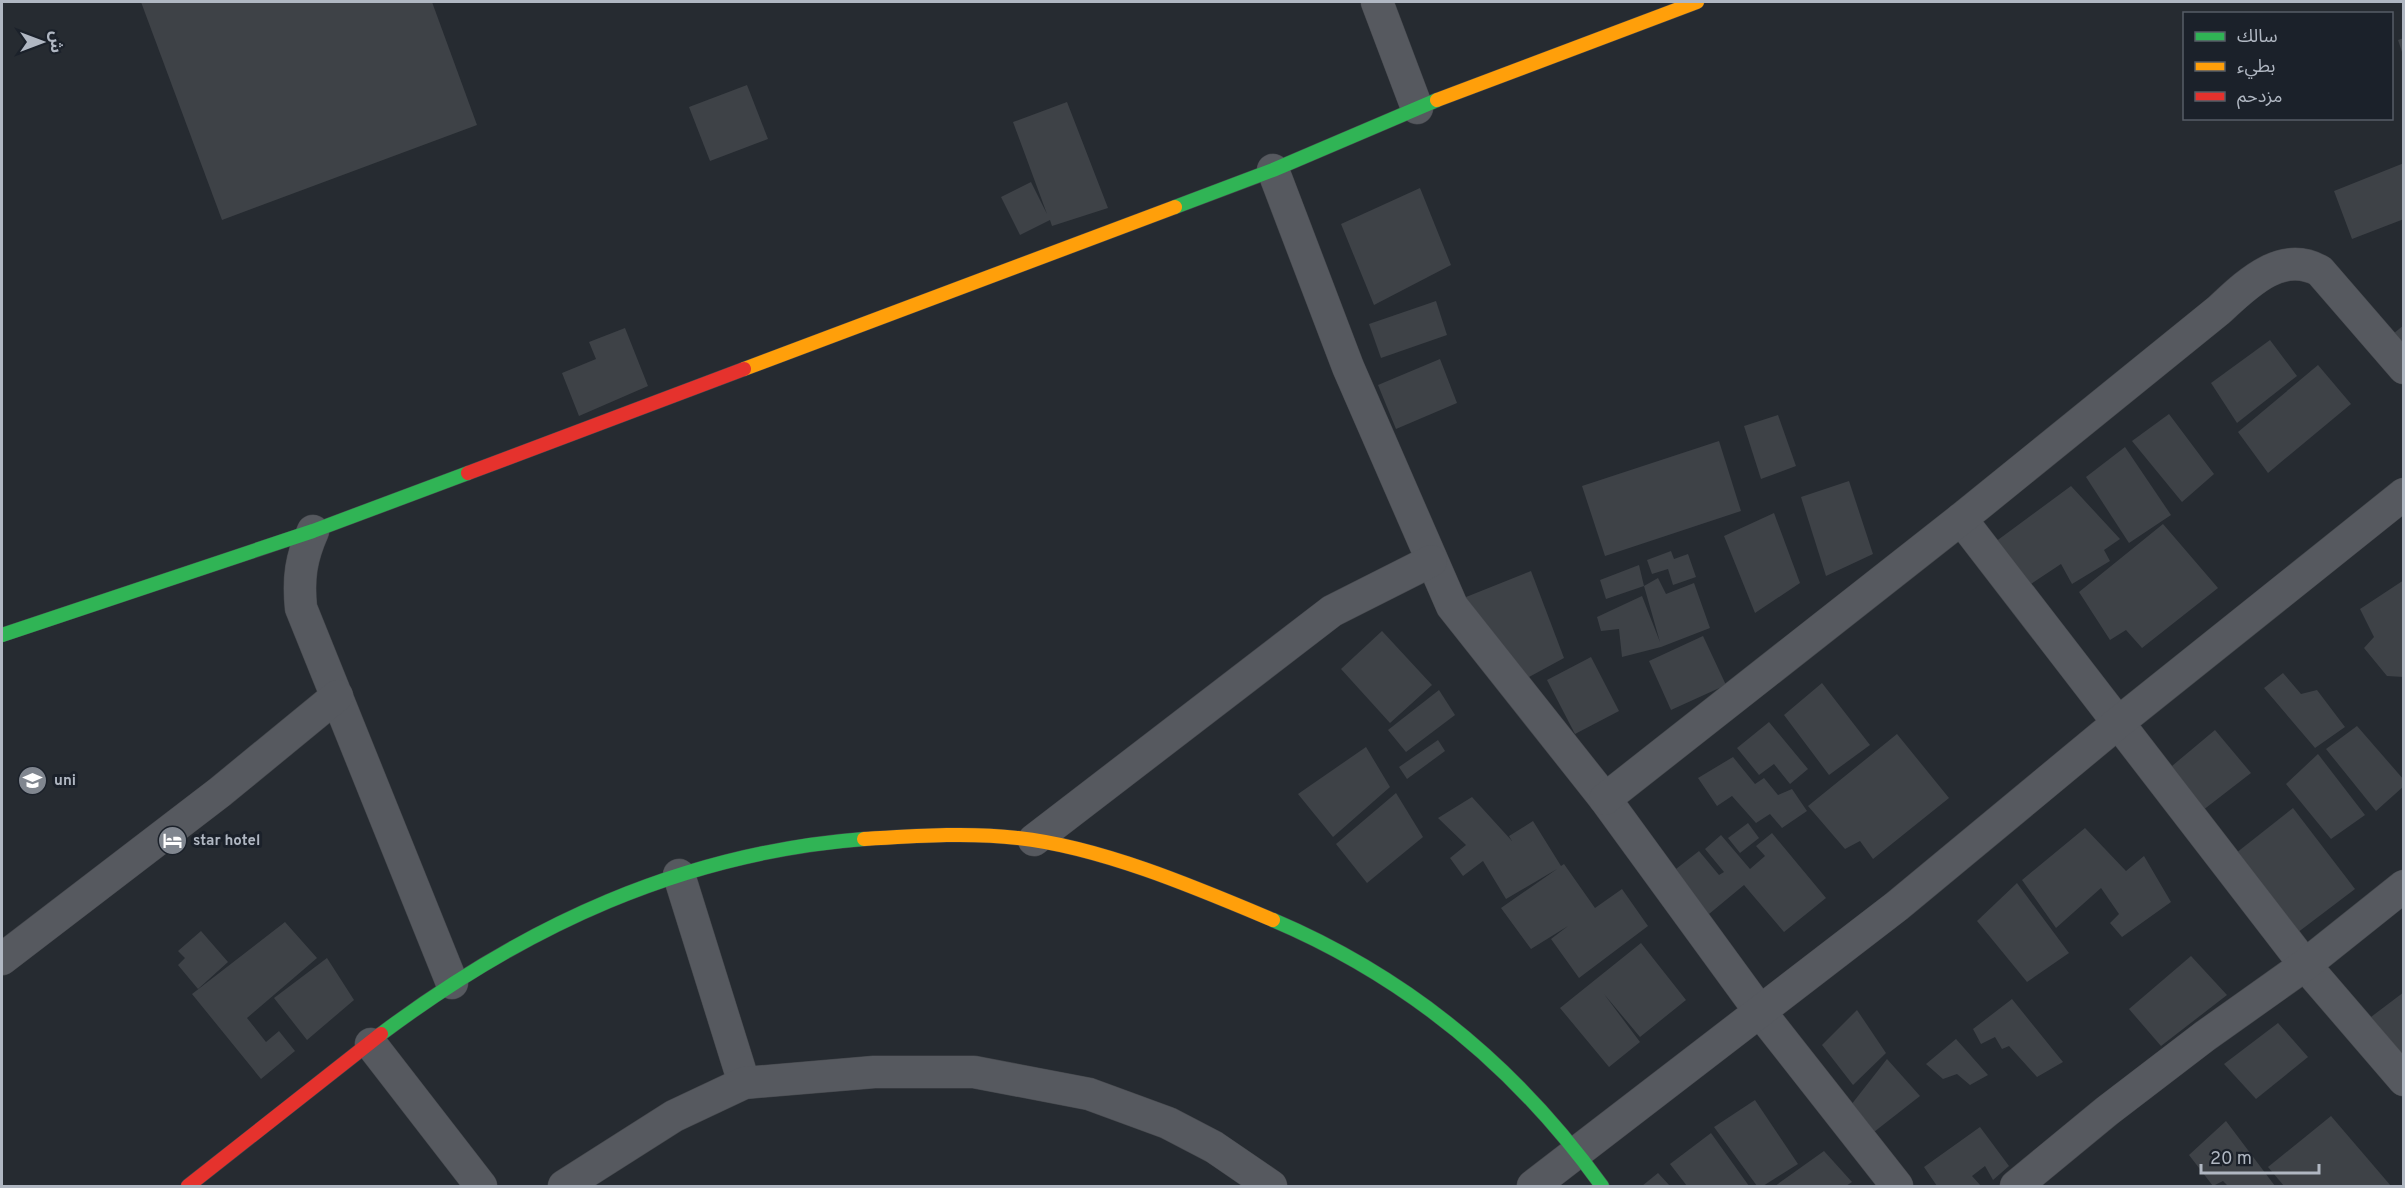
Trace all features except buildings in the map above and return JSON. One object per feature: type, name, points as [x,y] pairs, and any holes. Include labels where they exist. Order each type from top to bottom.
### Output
[{"type":"street","points":[[1377,2],[1417,108]]},
{"type":"street","points":[[2,635],[313,531],[1273,170],[1417,108],[1697,2]]},
{"type":"street","points":[[1273,170],[1348,367],[1452,606],[1605,800],[1761,1013],[1897,1186]]},
{"type":"street","points":[[1605,800],[1961,519],[2219,310],[2251,280],[2267,271],[2293,264],[2308,265],[2320,271],[2403,368]]},
{"type":"street","points":[[1533,1186],[1761,1013],[1897,906],[2119,722],[2403,494]]},
{"type":"street","points":[[1961,519],[2305,965],[2403,1080]]},
{"type":"street","points":[[313,531],[302,555],[299,573],[301,608],[452,983]]},
{"type":"street","points":[[1034,840],[1332,611],[1431,561]]},
{"type":"street","points":[[2,959],[220,792],[337,696]]},
{"type":"street","points":[[188,1186],[452,983],[534,934],[679,875],[733,859],[819,844],[886,837],[985,837],[1034,840],[1193,888],[1280,921],[1365,965],[1437,1015],[1541,1107],[1579,1151],[1602,1186]]},
{"type":"street","points":[[679,875],[744,1083]]},
{"type":"street","points":[[2016,1186],[2196,1042],[2305,965],[2403,886]]},
{"type":"street","points":[[371,1044],[481,1186]]},
{"type":"street","points":[[564,1186],[674,1116],[744,1083],[874,1072],[974,1072],[1089,1094],[1168,1123],[1214,1147],[1271,1186]]},
{"type":"traffic: fast","points":[[1175,207],[1273,170],[1437,100]]},
{"type":"traffic: fast","points":[[2,635],[313,531],[468,473]]},
{"type":"traffic: fast","points":[[381,1034],[436,995],[492,960],[608,901],[669,878],[732,860],[797,847],[864,839]]},
{"type":"traffic: fast","points":[[1273,920],[1369,969],[1414,998],[1456,1030],[1534,1103],[1602,1186]]},
{"type":"traffic: slow","points":[[1437,100],[1697,2]]},
{"type":"traffic: slow","points":[[744,369],[1175,207]]},
{"type":"traffic: slow","points":[[864,839],[980,835],[1050,843],[1115,859],[1148,870],[1273,920]]},
{"type":"traffic: jam","points":[[468,473],[744,369]]},
{"type":"traffic: jam","points":[[188,1186],[381,1034]]},
{"type":"place","name":"uni","points":[[33,781]]},
{"type":"place","name":"star hotel","points":[[172,841]]}]
